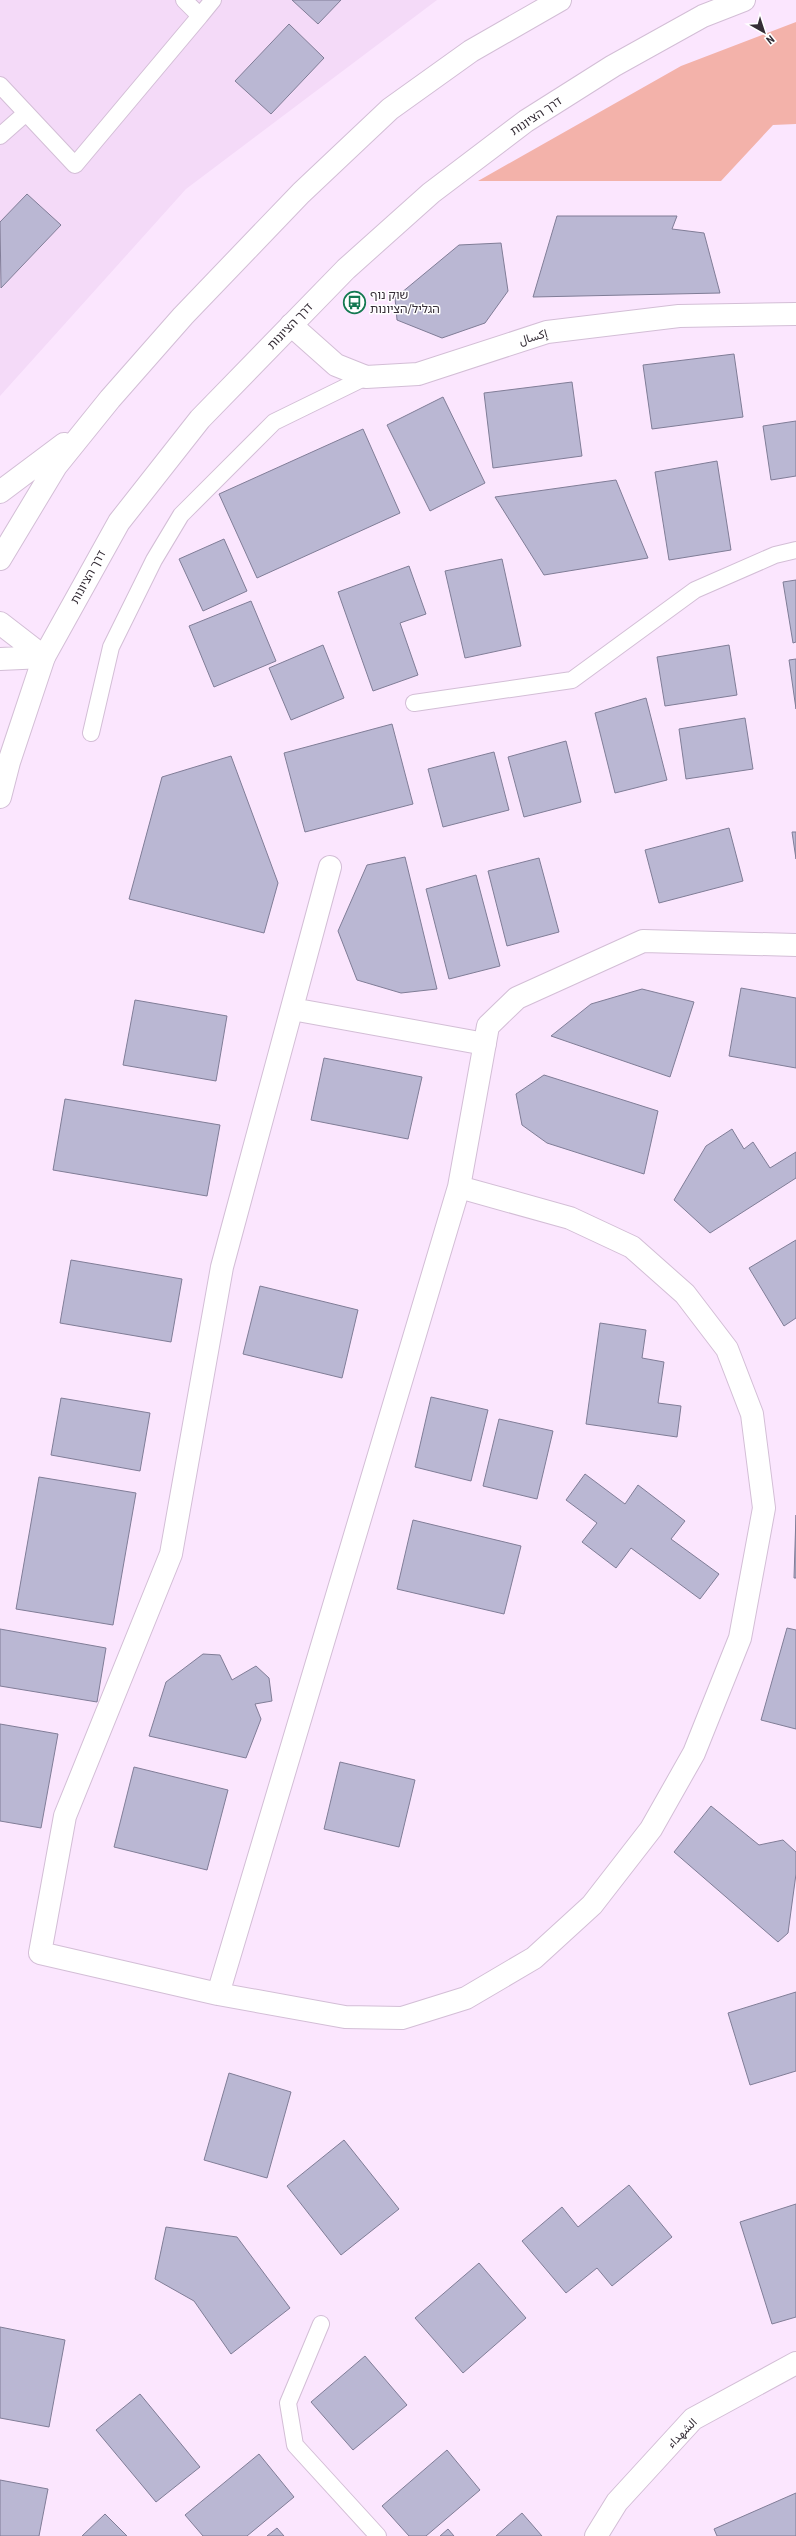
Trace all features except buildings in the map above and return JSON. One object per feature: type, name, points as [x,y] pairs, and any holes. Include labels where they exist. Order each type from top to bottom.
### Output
[{"type":"main road","points":[[0,559],[56,466],[89,425],[183,316],[301,193],[390,109],[471,51],[560,0]]},
{"type":"main road","name":"דרך הציונות","points":[[0,798],[9,762],[44,657],[118,522],[200,419],[346,269],[431,193],[526,121],[613,66],[703,16],[744,0]]},
{"type":"main road","name":"إكسال","points":[[291,325],[336,365],[366,377],[418,374],[547,332],[679,316],[796,314]]},
{"type":"main road","points":[[0,492],[89,425]]},
{"type":"main road","points":[[0,622],[44,657]]},
{"type":"main road","points":[[0,659],[44,657]]},
{"type":"main road","points":[[330,867],[222,1267],[171,1554],[65,1816],[40,1953],[218,1994],[345,2017],[402,2018],[466,1998],[534,1958],[592,1905],[651,1829],[694,1753],[740,1638],[764,1508],[752,1414],[727,1349],[685,1294],[632,1247],[570,1218],[459,1187]]},
{"type":"main road","points":[[218,1994],[459,1187],[488,1026],[517,998],[644,941],[796,945]]},
{"type":"main road","points":[[292,1009],[485,1044]]},
{"type":"main road","name":"الشهداء","points":[[596,2536],[617,2502],[693,2419],[796,2363]]},
{"type":"lane","points":[[184,0],[200,16]]},
{"type":"lane","points":[[0,86],[75,165],[213,0]]},
{"type":"lane","points":[[0,136],[26,113]]},
{"type":"lane","points":[[91,733],[112,647],[154,560],[181,515],[274,422],[366,377]]},
{"type":"lane","points":[[414,703],[572,680],[695,590],[775,554],[796,550]]},
{"type":"lane","points":[[321,2324],[288,2403],[295,2445],[378,2536]]},
{"type":"shaded area","points":[[0,0],[437,0],[186,189],[0,396]]},
{"type":"shaded area","points":[[796,22],[796,124],[773,125],[721,181],[478,181],[681,66]]},
{"type":"place","name":"שוק נוף הגליל/הציונות","points":[[354,302]]}]
